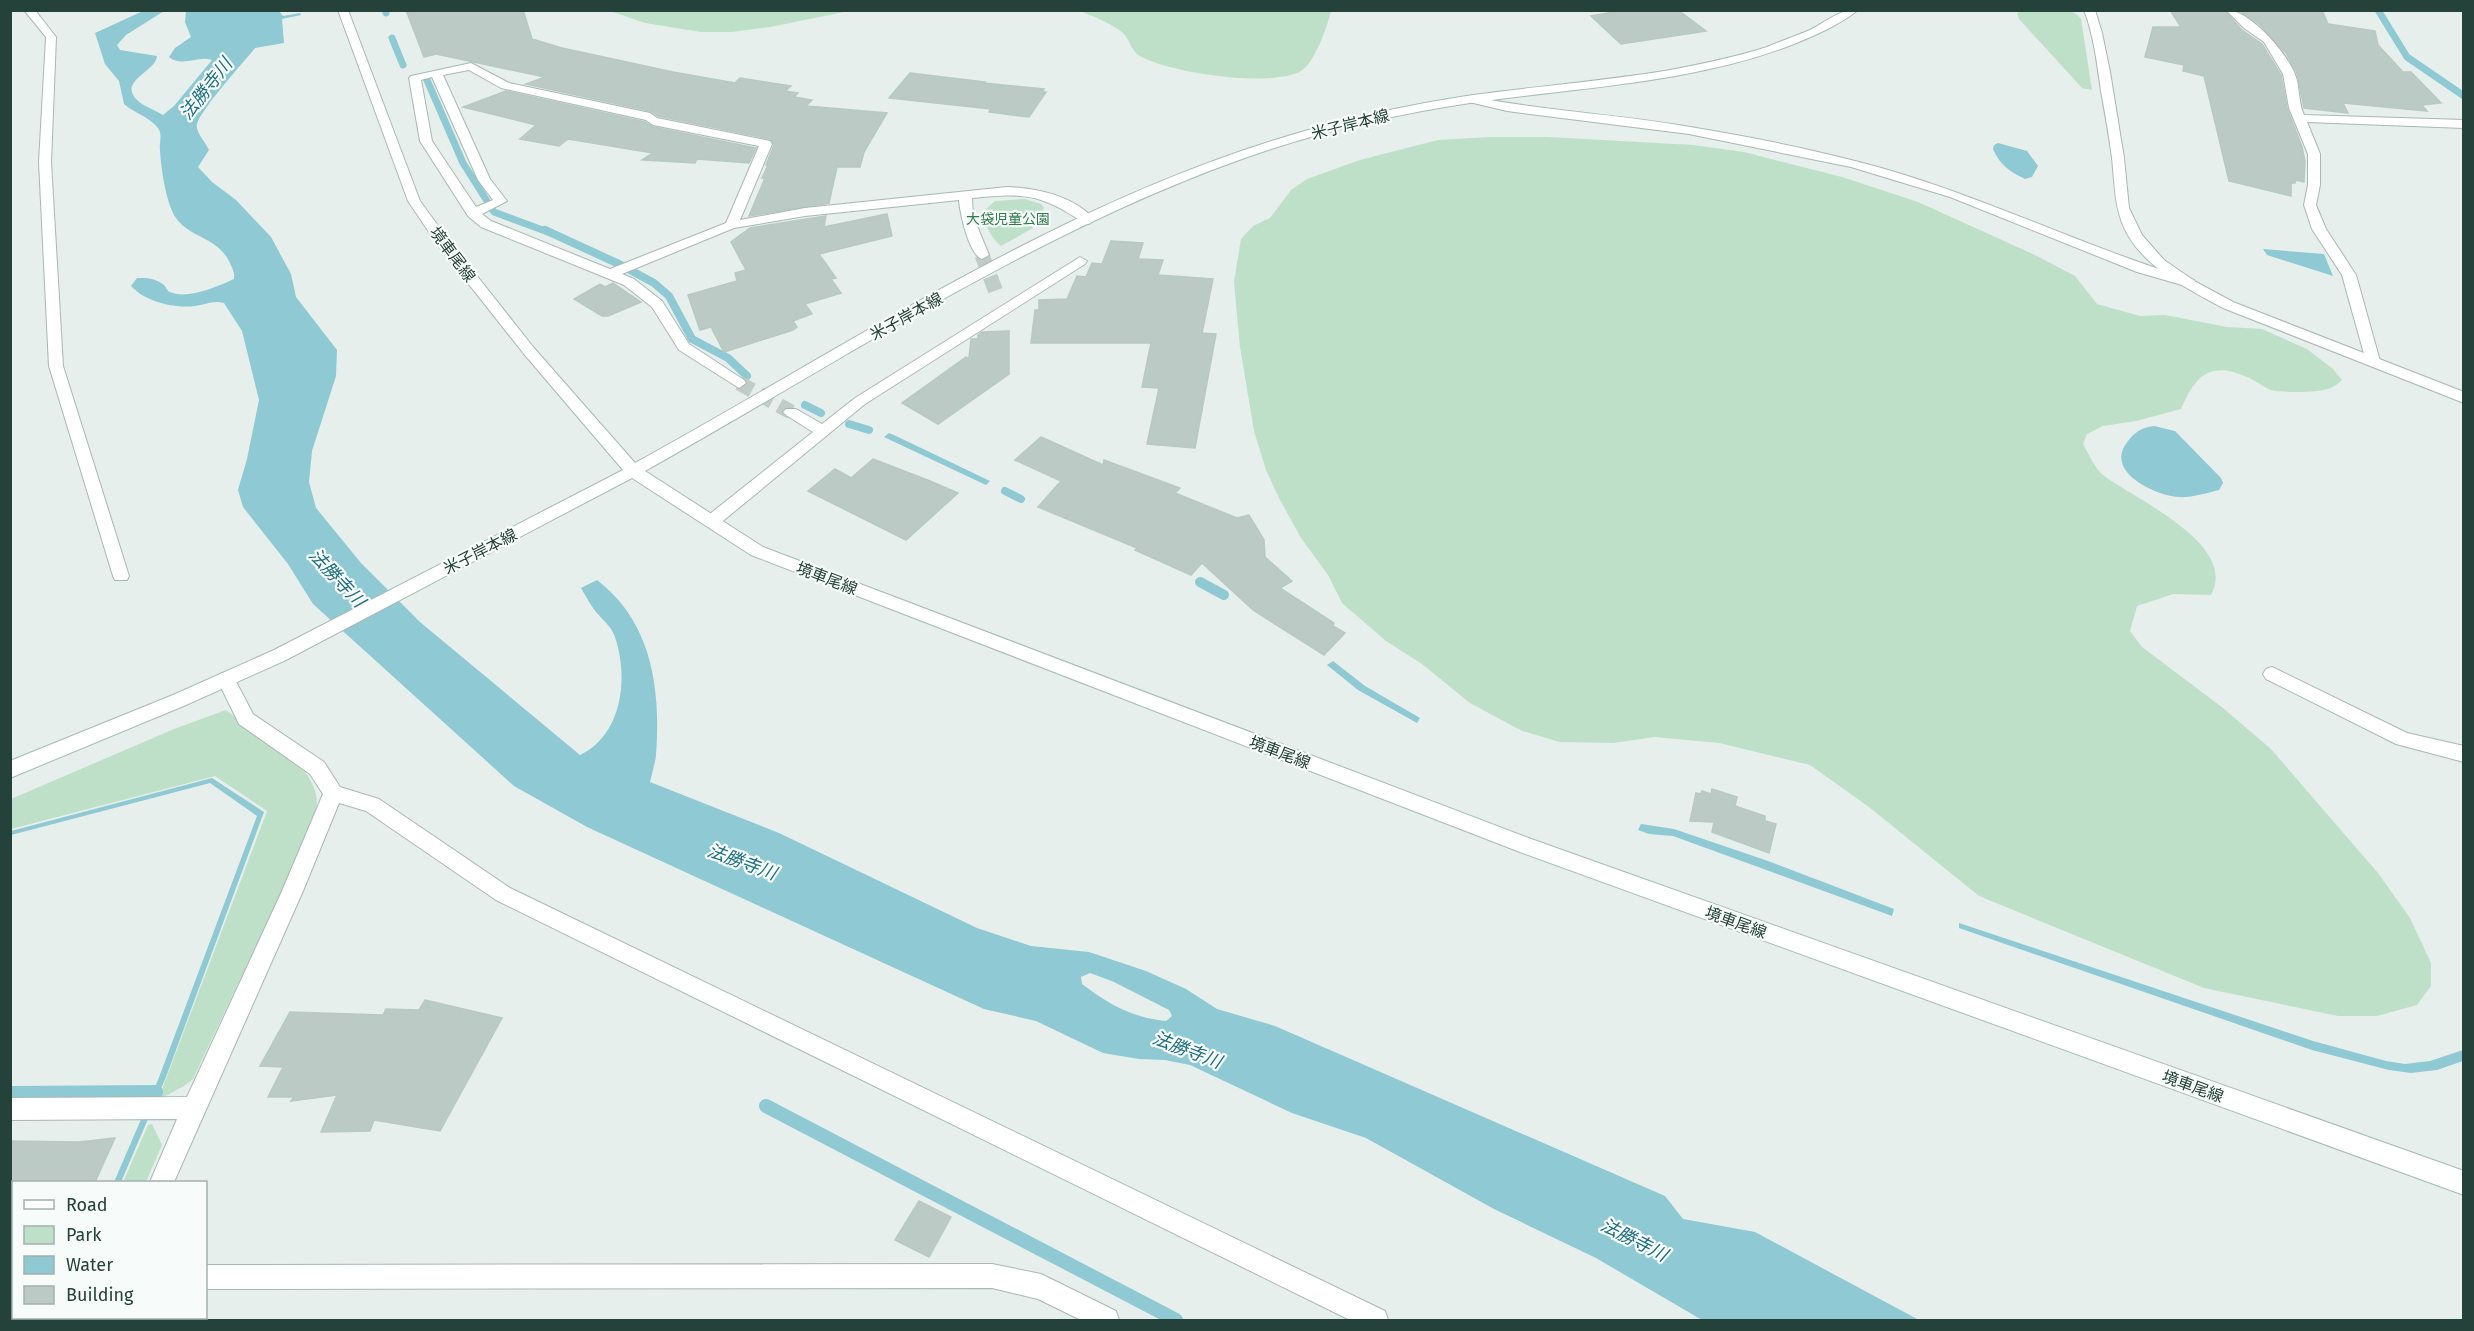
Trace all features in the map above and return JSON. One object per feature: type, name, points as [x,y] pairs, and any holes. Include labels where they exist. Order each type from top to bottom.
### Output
[{"type":"street","points":[[29,10],[51,37],[45,162],[56,366],[121,576]]},
{"type":"street","name":"境車尾線","points":[[343,10],[414,201],[442,241],[529,351],[633,471],[757,551],[1527,846],[2463,1184]]},
{"type":"street","name":"米子岸本線","points":[[10,770],[280,655],[589,495],[896,320],[1042,242],[1198,171],[1258,149],[1348,123],[1469,99],[1708,65],[1771,49],[1802,38],[1853,10]]},
{"type":"street","points":[[2089,10],[2099,40],[2118,158],[2123,209],[2134,232],[2147,249],[2172,273],[2260,320],[2373,361],[2463,398]]},
{"type":"street","points":[[2231,10],[2268,40],[2289,74],[2299,118],[2314,154],[2314,185],[2310,206],[2319,229],[2349,275],[2373,361]]},
{"type":"street","points":[[731,225],[766,144],[653,121],[650,117],[609,107],[505,86],[471,66],[415,78],[426,141],[484,209],[486,224],[620,270],[629,282],[657,304],[684,347],[739,383]]},
{"type":"street","points":[[436,73],[484,180],[501,201],[484,209]]},
{"type":"street","points":[[1469,99],[1507,107],[1689,130],[1852,164],[1954,194],[2158,274],[2189,283]]},
{"type":"street","points":[[2299,118],[2463,124]]},
{"type":"street","points":[[620,270],[731,225],[805,212],[1033,191],[1050,196],[1089,220]]},
{"type":"street","points":[[965,196],[967,216],[982,255]]},
{"type":"street","points":[[712,521],[860,401],[1000,304],[1080,261]]},
{"type":"street","points":[[790,412],[823,431]]},
{"type":"street","points":[[2272,674],[2403,739],[2463,754]]},
{"type":"street","points":[[226,679],[246,719],[317,768],[333,793],[372,805],[503,894],[1376,1320]]},
{"type":"street","points":[[162,1181],[192,1108],[306,865],[333,793]]},
{"type":"street","points":[[10,1108],[192,1108]]},
{"type":"street","points":[[207,1277],[992,1276],[1041,1287],[1107,1320]]},
{"type":"green space","points":[[2025,10],[2070,11],[2081,19],[2092,90],[2082,88],[2019,19],[2017,13]]},
{"type":"green space","points":[[610,11],[849,11],[770,27],[732,32],[701,32],[645,23]]},
{"type":"green space","points":[[1080,11],[1331,11],[1320,44],[1311,61],[1301,71],[1286,76],[1244,78],[1196,73],[1154,62],[1137,54],[1119,30]]},
{"type":"green space","points":[[1548,137],[1693,145],[1744,152],[1842,177],[1918,202],[2035,255],[2075,276],[2097,304],[2140,316],[2165,315],[2227,327],[2262,329],[2307,349],[2333,369],[2342,380],[2337,384],[2326,390],[2301,392],[2271,390],[2234,372],[2214,371],[2198,380],[2181,409],[2136,421],[2103,426],[2087,434],[2083,444],[2103,475],[2158,510],[2197,541],[2210,558],[2216,576],[2211,595],[2173,594],[2137,606],[2130,631],[2142,647],[2223,708],[2271,749],[2378,873],[2410,918],[2431,963],[2431,986],[2417,1005],[2377,1016],[2338,1016],[2204,988],[1979,896],[1869,807],[1810,765],[1719,743],[1655,737],[1613,743],[1560,742],[1522,731],[1470,703],[1422,664],[1386,641],[1342,603],[1328,575],[1301,538],[1279,498],[1266,470],[1254,431],[1240,347],[1234,282],[1241,239],[1253,226],[1270,218],[1291,190],[1307,179],[1360,160],[1438,140]]},
{"type":"green space","name":"大袋児童公園","points":[[1025,199],[1041,204],[1044,208],[1033,228],[1001,246],[989,231],[983,212],[995,201]]},
{"type":"green space","points":[[226,710],[305,772],[315,792],[316,810],[301,850],[193,1079],[158,1100],[267,811],[215,776],[11,829],[11,799],[174,729]]},
{"type":"green space","points":[[152,1124],[162,1145],[146,1181],[123,1181],[148,1125]]},
{"type":"water","name":"法勝寺川","points":[[143,11],[164,11],[126,35],[117,45],[120,50],[157,56],[150,68],[133,84],[132,90],[134,96],[142,104],[163,115],[174,106],[212,60],[179,61],[169,57],[175,48],[191,37],[185,22],[186,11],[279,11],[283,16],[300,13],[301,15],[282,19],[284,43],[255,48],[200,117],[197,127],[209,150],[198,167],[212,182],[236,200],[271,237],[291,274],[296,297],[337,350],[336,376],[312,451],[309,482],[316,508],[361,563],[420,622],[580,755],[594,746],[605,734],[613,720],[621,687],[619,653],[615,637],[581,588],[597,580],[616,597],[630,616],[641,636],[649,659],[657,706],[656,758],[650,782],[779,833],[977,928],[1031,946],[1089,952],[1146,971],[1186,989],[1217,1009],[1275,1026],[1665,1196],[1683,1219],[1755,1232],[1919,1320],[1702,1320],[1596,1258],[1494,1209],[1366,1138],[1292,1113],[1190,1065],[1103,1053],[1036,1021],[984,1009],[587,827],[514,786],[313,604],[288,564],[243,507],[238,490],[259,400],[242,331],[224,303],[213,302],[187,307],[169,305],[144,296],[131,286],[137,278],[148,278],[161,283],[170,292],[194,293],[234,279],[234,272],[224,253],[218,247],[188,230],[172,212],[165,186],[159,131],[155,124],[124,104],[119,81],[105,64],[95,33]],"holes":[[[1090,973],[1114,982],[1169,1010],[1172,1016],[1166,1021],[1143,1017],[1121,1009],[1082,984],[1081,977]]]},
{"type":"water","points":[[1998,143],[2027,151],[2038,166],[2032,177],[2025,179],[2002,163],[1993,149]]},
{"type":"water","points":[[2263,249],[2324,254],[2333,276],[2267,255]]},
{"type":"water","points":[[2154,426],[2175,431],[2221,478],[2223,483],[2219,490],[2178,497],[2157,492],[2135,479],[2122,462],[2122,452],[2136,432]]},
{"type":"water","points":[[889,433],[990,481],[986,485],[884,437]]},
{"type":"water","points":[[1333,661],[1365,686],[1420,718],[1417,723],[1358,690],[1327,665]]},
{"type":"water","points":[[212,778],[264,812],[166,1077],[121,1181],[114,1181],[158,1080],[257,816],[210,783],[11,835],[11,831]]},
{"type":"water","points":[[1641,824],[1674,829],[1768,861],[1894,909],[1892,916],[1673,836],[1649,834],[1638,830]]},
{"type":"water","points":[[1959,923],[2313,1041],[2386,1061],[2405,1064],[2430,1061],[2463,1050],[2463,1061],[2437,1070],[2411,1073],[2389,1070],[2312,1050],[1959,928]]},
{"type":"building","points":[[406,10],[523,10],[532,39],[562,48],[735,83],[740,78],[791,86],[785,91],[798,93],[794,97],[812,100],[806,106],[887,113],[864,152],[860,167],[837,167],[829,203],[749,216],[765,178],[762,178],[774,145],[770,139],[658,116],[650,111],[526,84],[545,77],[436,54],[424,57]]},
{"type":"building","points":[[1625,10],[1678,10],[1706,31],[1621,44],[1591,16]]},
{"type":"building","points":[[2170,10],[2224,10],[2242,30],[2262,44],[2281,75],[2287,108],[2305,161],[2304,182],[2296,180],[2295,183],[2291,183],[2291,196],[2229,181],[2204,76],[2183,71],[2184,65],[2145,57],[2153,27],[2181,27]]},
{"type":"building","points":[[2238,10],[2322,10],[2328,24],[2375,31],[2378,45],[2403,72],[2411,72],[2441,103],[2422,105],[2427,111],[2343,103],[2348,113],[2304,108],[2297,73],[2286,53],[2258,23]]},
{"type":"building","points":[[910,73],[1044,89],[1043,92],[1046,92],[1029,117],[989,112],[991,109],[889,98]]},
{"type":"building","points":[[506,91],[645,122],[653,127],[756,148],[749,163],[697,159],[695,163],[642,160],[653,153],[568,139],[559,146],[520,139],[536,125],[463,107]]},
{"type":"building","points":[[887,214],[892,236],[819,254],[836,278],[831,279],[841,293],[805,304],[812,314],[793,321],[797,327],[793,330],[724,352],[711,327],[700,330],[688,295],[737,281],[735,273],[746,270],[731,242],[750,228],[826,216],[824,227]]},
{"type":"building","points":[[1111,241],[1143,243],[1138,259],[1163,260],[1158,275],[1213,279],[1202,333],[1216,334],[1195,448],[1147,444],[1159,388],[1142,387],[1151,343],[1031,343],[1035,310],[1039,310],[1039,300],[1067,299],[1077,276],[1086,277],[1092,263],[1102,264]]},
{"type":"building","points":[[613,283],[641,302],[608,316],[602,316],[574,299],[600,284],[605,287]]},
{"type":"building","points":[[1009,331],[1009,374],[938,424],[902,403],[966,357],[969,358],[971,339],[978,339],[978,335],[982,332]]},
{"type":"building","points":[[1041,437],[1103,465],[1104,460],[1180,488],[1175,493],[1237,518],[1249,515],[1264,540],[1265,557],[1292,581],[1280,588],[1334,623],[1333,626],[1345,633],[1324,655],[1253,610],[1202,563],[1191,575],[1135,550],[1137,548],[1038,507],[1061,481],[1015,460]]},
{"type":"building","points":[[873,459],[958,493],[906,540],[808,491],[835,469],[851,478]]},
{"type":"building","points":[[1712,789],[1737,797],[1735,806],[1765,816],[1765,821],[1776,824],[1769,853],[1712,832],[1714,822],[1690,821],[1696,793],[1701,794],[1702,791],[1711,794]]},
{"type":"building","points":[[425,1000],[502,1018],[440,1131],[374,1120],[370,1131],[321,1132],[337,1095],[291,1101],[294,1097],[268,1097],[283,1067],[260,1066],[290,1012],[383,1015],[386,1009],[419,1010]]},
{"type":"building","points":[[115,1138],[95,1181],[10,1182],[10,1141],[79,1142]]},
{"type":"building","points":[[919,1201],[951,1217],[929,1257],[895,1240]]},
{"type":"waterway","points":[[2378,10],[2407,57],[2464,96]]},
{"type":"waterway","points":[[392,38],[403,65]]},
{"type":"waterway","points":[[427,80],[463,163],[494,212],[548,232]]},
{"type":"waterway","points":[[545,230],[654,283],[669,296],[692,339],[728,358],[747,376]]},
{"type":"waterway","points":[[805,405],[821,413]]},
{"type":"waterway","points":[[849,424],[869,430]]},
{"type":"waterway","points":[[1005,491],[1021,499]]},
{"type":"waterway","points":[[1200,582],[1224,595]]},
{"type":"waterway","points":[[10,1093],[156,1092]]},
{"type":"waterway","points":[[766,1106],[1176,1320]]},
{"type":"tunnel","points":[[982,255],[996,292]]},
{"type":"tunnel","points":[[739,383],[791,412]]}]
